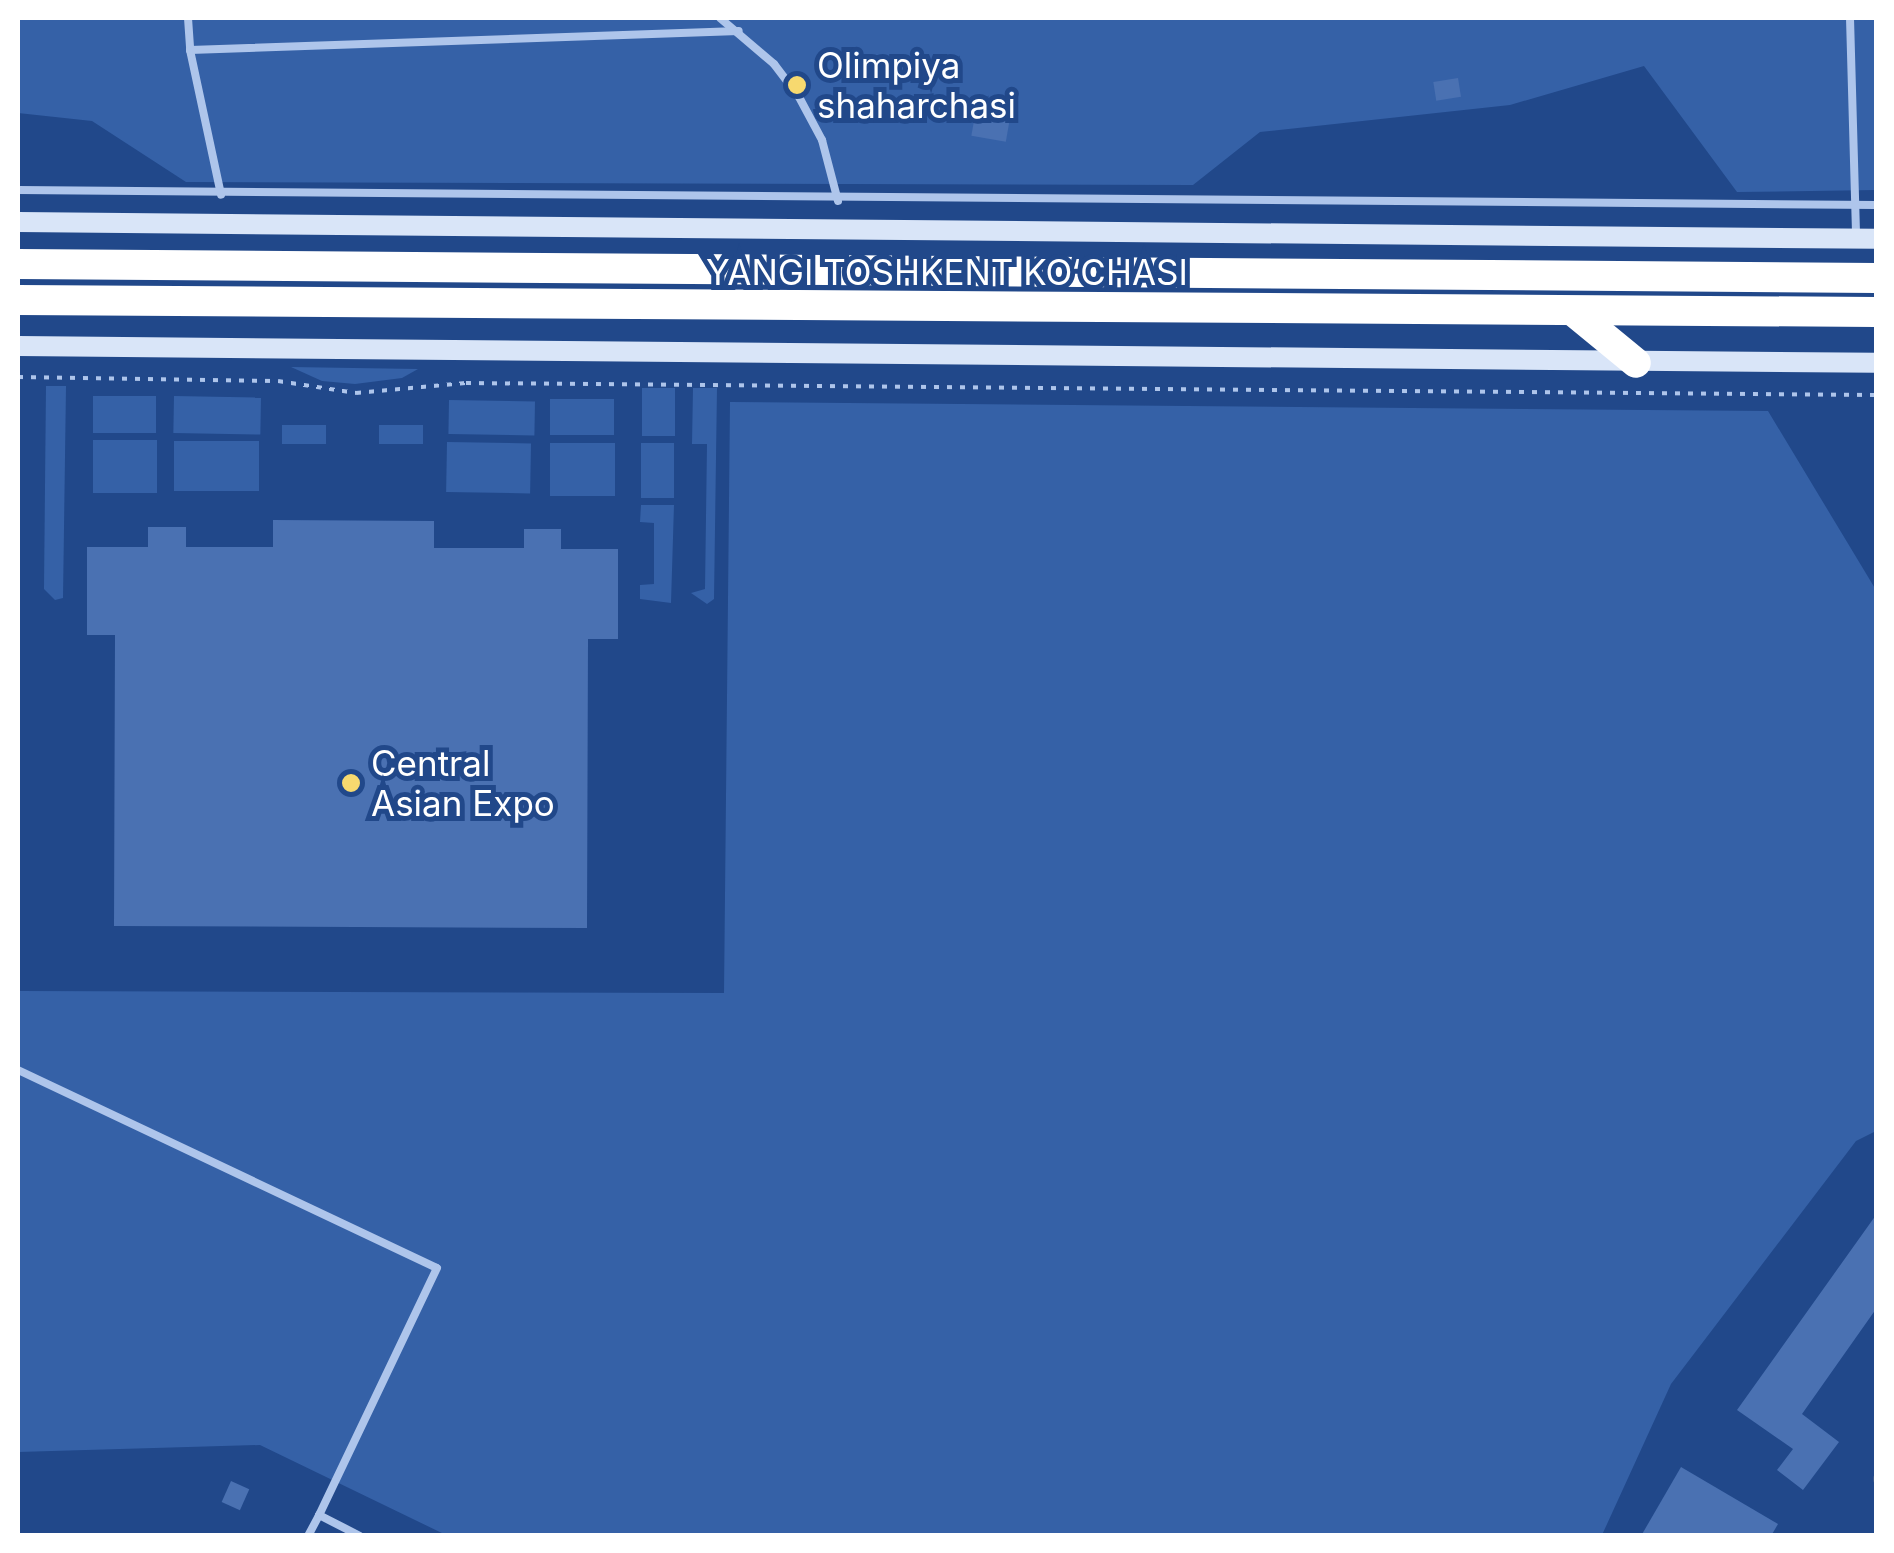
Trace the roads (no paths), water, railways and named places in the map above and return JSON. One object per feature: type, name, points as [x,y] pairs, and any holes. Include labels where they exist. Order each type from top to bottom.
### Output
[{"type":"highway","name":"YANGI TOSHKENT KO‘CHASI","points":[[18,264],[1876,278]]},
{"type":"highway","name":"YANGI TOSHKENT KO‘CHASI","points":[[18,300],[1876,312]]},
{"type":"highway","points":[[1574,312],[1636,363]]},
{"type":"main road","points":[[18,222],[1866,239]]},
{"type":"main road","points":[[18,346],[1876,363]]},
{"type":"lane","points":[[188,18],[190,50],[221,195]]},
{"type":"lane","points":[[720,18],[739,31],[799,97],[822,140],[838,201]]},
{"type":"lane","points":[[1850,18],[1855,206],[1866,239]]},
{"type":"lane","points":[[190,50],[739,31]]},
{"type":"lane","points":[[18,190],[838,201],[1876,206]]},
{"type":"lane","points":[[18,1070],[437,1268],[308,1536]]},
{"type":"lane","points":[[318,1515],[360,1536]]},
{"type":"place","name":"Olimpiya shaharchasi","points":[[797,85]]},
{"type":"place","name":"Central Asian Expo","points":[[351,783]]}]
